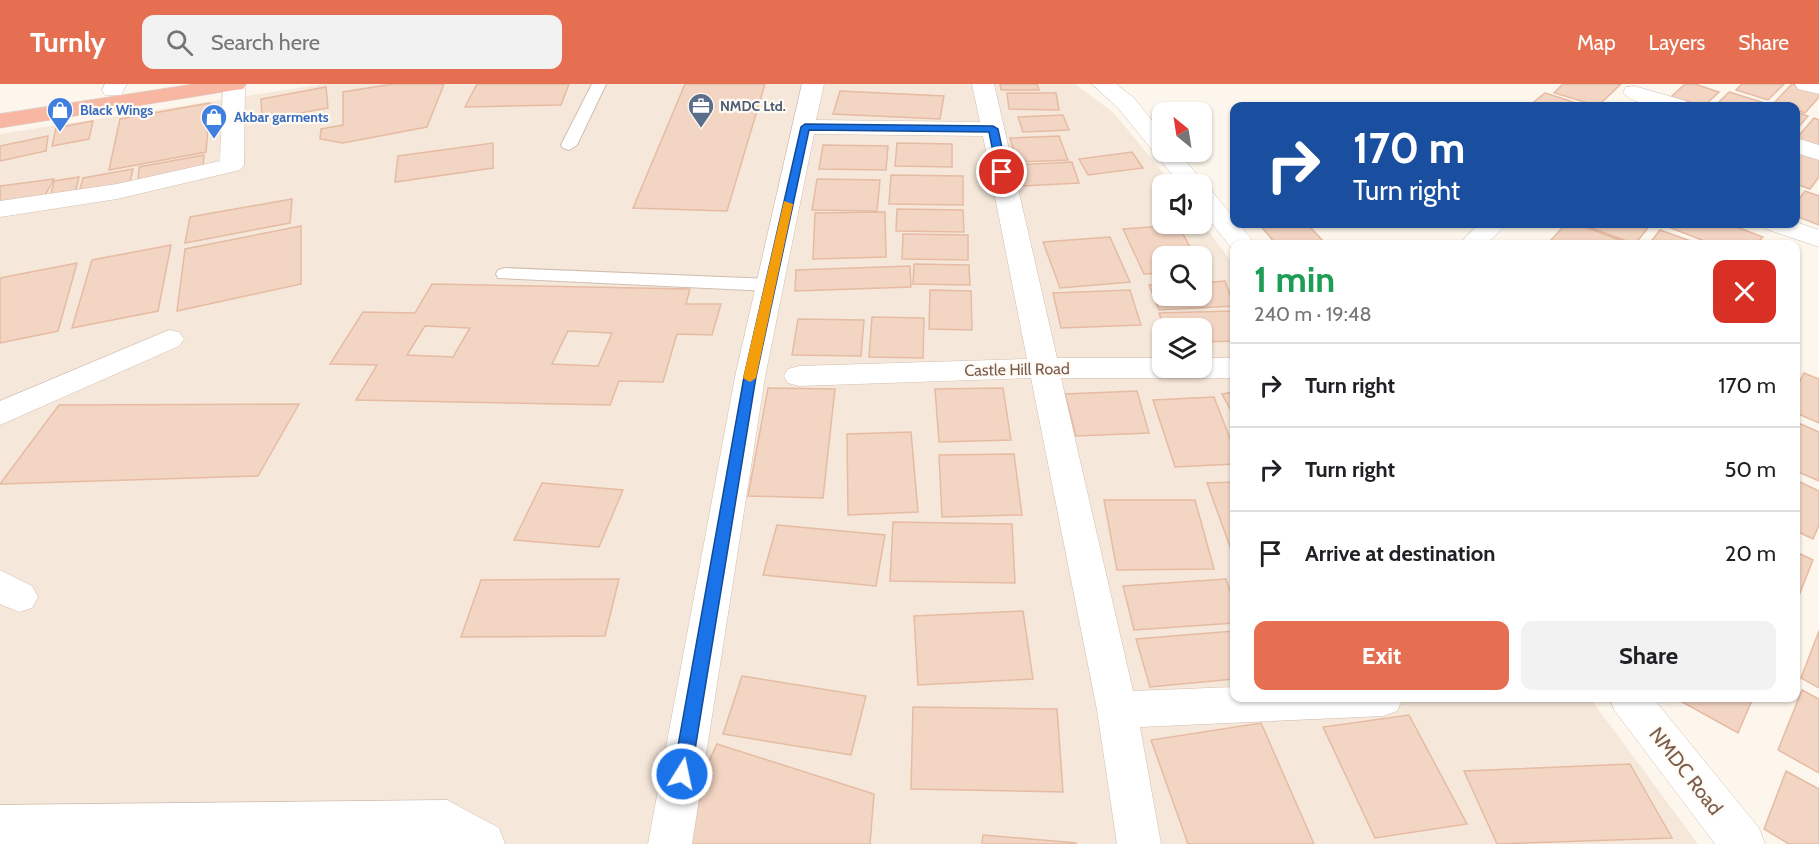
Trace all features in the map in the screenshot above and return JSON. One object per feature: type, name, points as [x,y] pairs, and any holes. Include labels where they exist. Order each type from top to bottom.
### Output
[{"type":"highway","points":[[0,106],[114,87],[148,84]]},
{"type":"highway","points":[[0,121],[234,84]]},
{"type":"street","points":[[0,209],[66,202],[121,192],[232,165],[234,84]]},
{"type":"street","points":[[670,844],[748,389],[813,84]]},
{"type":"street","points":[[983,84],[1117,710],[1139,844]]},
{"type":"street","points":[[1102,84],[1126,103],[1152,135]]},
{"type":"street","points":[[1806,84],[1819,88]]},
{"type":"street","points":[[1631,94],[1662,102]]},
{"type":"street","points":[[805,127],[993,129]]},
{"type":"street","points":[[1800,146],[1819,153]]},
{"type":"street","points":[[1174,162],[1185,174]]},
{"type":"street","points":[[1212,207],[1239,240]]},
{"type":"street","points":[[1476,240],[1490,228]]},
{"type":"street","points":[[1783,228],[1806,240]]},
{"type":"street","points":[[0,414],[169,339]]},
{"type":"street","name":"Castle Hill Road","points":[[799,376],[1044,368],[1230,368]]},
{"type":"street","points":[[1117,710],[1294,702]]},
{"type":"street","name":"NMDC Road","points":[[1632,702],[1743,844]]},
{"type":"street","points":[[0,826],[447,821],[483,844]]},
{"type":"lane","points":[[569,145],[599,84]]},
{"type":"lane","points":[[505,274],[769,285]]},
{"type":"shaded area","points":[[324,84],[1075,84],[1114,113],[1164,174],[1152,174],[1152,234],[1210,234],[1230,260],[1230,702],[1593,702],[1698,844],[0,844],[0,134]]},
{"type":"building","points":[[393,84],[444,84],[427,127],[343,143],[320,139],[321,129],[343,125],[343,92]]},
{"type":"building","points":[[477,84],[569,84],[561,105],[465,107]]},
{"type":"building","points":[[685,84],[765,84],[727,211],[633,208]]},
{"type":"building","points":[[1000,84],[1037,84],[1039,90],[1001,90]]},
{"type":"building","points":[[1563,84],[1621,84],[1602,102],[1584,102],[1554,93]]},
{"type":"building","points":[[1685,84],[1695,84],[1719,92],[1708,102],[1689,102],[1671,97]]},
{"type":"building","points":[[1742,84],[1784,84],[1768,100],[1736,90]]},
{"type":"building","points":[[1792,84],[1819,92],[1819,97],[1805,113],[1800,111],[1800,102],[1775,102]]},
{"type":"building","points":[[326,87],[328,108],[262,120],[261,99]]},
{"type":"building","points":[[840,91],[944,96],[940,119],[833,114]]},
{"type":"building","points":[[1729,92],[1762,102],[1719,102]]},
{"type":"building","points":[[1007,93],[1056,93],[1059,110],[1009,109]]},
{"type":"building","points":[[1545,93],[1573,102],[1534,102]]},
{"type":"building","points":[[210,103],[206,152],[109,170],[120,119]]},
{"type":"building","points":[[1800,113],[1808,116],[1800,125]]},
{"type":"building","points":[[1063,115],[1069,130],[1023,132],[1018,117]]},
{"type":"building","points":[[1814,118],[1819,120],[1819,146],[1800,140],[1800,134]]},
{"type":"building","points":[[93,121],[89,139],[52,146],[56,128]]},
{"type":"building","points":[[48,136],[46,151],[0,161],[0,146]]},
{"type":"building","points":[[1059,136],[1068,160],[1017,162],[1010,138]]},
{"type":"building","points":[[493,143],[493,168],[395,182],[398,156]]},
{"type":"building","points":[[897,143],[952,144],[952,167],[895,166]]},
{"type":"building","points":[[823,145],[888,146],[886,170],[819,169]]},
{"type":"building","points":[[1132,152],[1143,168],[1088,175],[1079,159]]},
{"type":"building","points":[[1800,153],[1819,159],[1819,177],[1810,189],[1800,185]]},
{"type":"building","points":[[204,155],[203,168],[138,181],[139,167]]},
{"type":"building","points":[[1072,162],[1079,183],[1022,186],[1016,165]]},
{"type":"building","points":[[133,169],[129,186],[78,196],[83,178]]},
{"type":"building","points":[[891,175],[963,176],[963,205],[889,204]]},
{"type":"building","points":[[79,177],[75,193],[50,198],[54,181]]},
{"type":"building","points":[[54,179],[44,197],[0,203],[0,186]]},
{"type":"building","points":[[817,179],[880,180],[877,211],[812,210]]},
{"type":"building","points":[[1805,191],[1819,196],[1819,225],[1800,218],[1800,198]]},
{"type":"building","points":[[292,199],[290,223],[185,243],[190,217]]},
{"type":"building","points":[[897,209],[963,210],[964,232],[896,231]]},
{"type":"building","points":[[885,212],[886,257],[813,259],[815,213]]},
{"type":"building","points":[[301,226],[301,284],[177,311],[185,249]]},
{"type":"building","points":[[1152,227],[1152,234],[1183,234],[1190,246],[1152,246],[1152,274],[1144,274],[1123,229]]},
{"type":"building","points":[[1262,228],[1311,228],[1322,240],[1273,240]]},
{"type":"building","points":[[1562,228],[1588,228],[1619,240],[1551,240]]},
{"type":"building","points":[[1591,228],[1648,228],[1638,240],[1624,240]]},
{"type":"building","points":[[1671,228],[1739,228],[1763,237],[1760,240],[1702,240]]},
{"type":"building","points":[[1660,230],[1688,240],[1652,240]]},
{"type":"building","points":[[903,234],[968,235],[968,260],[902,259]]},
{"type":"building","points":[[1110,237],[1130,282],[1060,288],[1043,242]]},
{"type":"building","points":[[171,245],[158,311],[72,328],[92,260]]},
{"type":"building","points":[[77,263],[58,331],[0,343],[0,278]]},
{"type":"building","points":[[914,264],[969,265],[970,285],[913,284]]},
{"type":"building","points":[[910,266],[911,287],[795,291],[796,270]]},
{"type":"building","points":[[1225,281],[1230,295],[1230,306],[1159,310],[1157,306],[1212,306],[1212,282]]},
{"type":"building","points":[[432,284],[690,289],[686,304],[721,304],[712,335],[677,334],[663,382],[619,381],[610,405],[356,400],[377,365],[330,364],[363,312],[415,313]],"holes":[[[425,326],[470,328],[453,357],[407,355]],[[568,331],[612,333],[598,366],[552,364]]]},
{"type":"building","points":[[930,290],[971,291],[972,330],[929,329]]},
{"type":"building","points":[[1130,290],[1141,325],[1061,328],[1053,293]]},
{"type":"building","points":[[1230,311],[1230,341],[1212,342],[1212,318],[1161,318],[1159,313]]},
{"type":"building","points":[[872,317],[924,318],[923,358],[869,357]]},
{"type":"building","points":[[798,319],[864,320],[861,356],[792,355]]},
{"type":"building","points":[[1804,373],[1819,379],[1819,423],[1800,415],[1800,381]]},
{"type":"building","points":[[768,388],[835,389],[823,498],[748,496]]},
{"type":"building","points":[[1003,388],[1011,440],[939,442],[935,389]]},
{"type":"building","points":[[1137,391],[1149,433],[1076,436],[1065,394]]},
{"type":"building","points":[[1230,393],[1230,409],[1222,394]]},
{"type":"building","points":[[1214,397],[1230,439],[1230,464],[1175,467],[1153,400]]},
{"type":"building","points":[[299,404],[258,476],[0,484],[59,405]]},
{"type":"building","points":[[1800,424],[1819,432],[1819,481],[1800,473]]},
{"type":"building","points":[[911,432],[918,512],[848,515],[847,434]]},
{"type":"building","points":[[1014,454],[1022,515],[942,517],[939,455]]},
{"type":"building","points":[[1230,482],[1230,546],[1207,483]]},
{"type":"building","points":[[1800,482],[1819,491],[1819,525],[1813,539],[1800,533]]},
{"type":"building","points":[[542,483],[623,490],[599,547],[514,540]]},
{"type":"building","points":[[1104,500],[1195,500],[1214,569],[1117,570]]},
{"type":"building","points":[[893,522],[1012,524],[1015,583],[890,581]]},
{"type":"building","points":[[777,525],[885,535],[876,586],[763,575]]},
{"type":"building","points":[[1800,554],[1813,560],[1800,593]]},
{"type":"building","points":[[619,579],[605,636],[461,637],[481,580]]},
{"type":"building","points":[[1226,579],[1230,590],[1230,623],[1134,630],[1123,586]]},
{"type":"building","points":[[1023,611],[1033,679],[918,685],[914,616]]},
{"type":"building","points":[[1230,631],[1230,679],[1150,687],[1136,639]]},
{"type":"building","points":[[1819,631],[1819,688],[1801,678]]},
{"type":"building","points":[[742,676],[866,696],[851,755],[723,734]]},
{"type":"building","points":[[1802,690],[1819,699],[1819,773],[1778,750],[1797,702],[1800,702]]},
{"type":"building","points":[[1682,702],[1751,702],[1738,733]]},
{"type":"building","points":[[913,707],[1057,709],[1063,792],[911,789]]},
{"type":"building","points":[[1409,715],[1467,824],[1375,838],[1323,727]]},
{"type":"building","points":[[1261,723],[1314,844],[1188,844],[1151,740]]},
{"type":"building","points":[[717,744],[874,794],[870,844],[683,844],[674,837]]},
{"type":"building","points":[[1630,764],[1672,838],[1497,844],[1464,771]]},
{"type":"building","points":[[1786,771],[1819,789],[1819,844],[1789,844],[1764,829]]},
{"type":"building","points":[[983,835],[1076,843],[1076,844],[982,844]]},
{"type":"slow traffic","points":[[750,378],[788,204]]},
{"type":"place","name":"NMDC Ltd.","points":[[701,129]]},
{"type":"place","name":"Black Wings","points":[[60,133]]},
{"type":"place","name":"Akbar garments","points":[[214,140]]},
{"type":"route","points":[[682,774],[750,377],[805,127],[993,129],[1002,172]]}]
